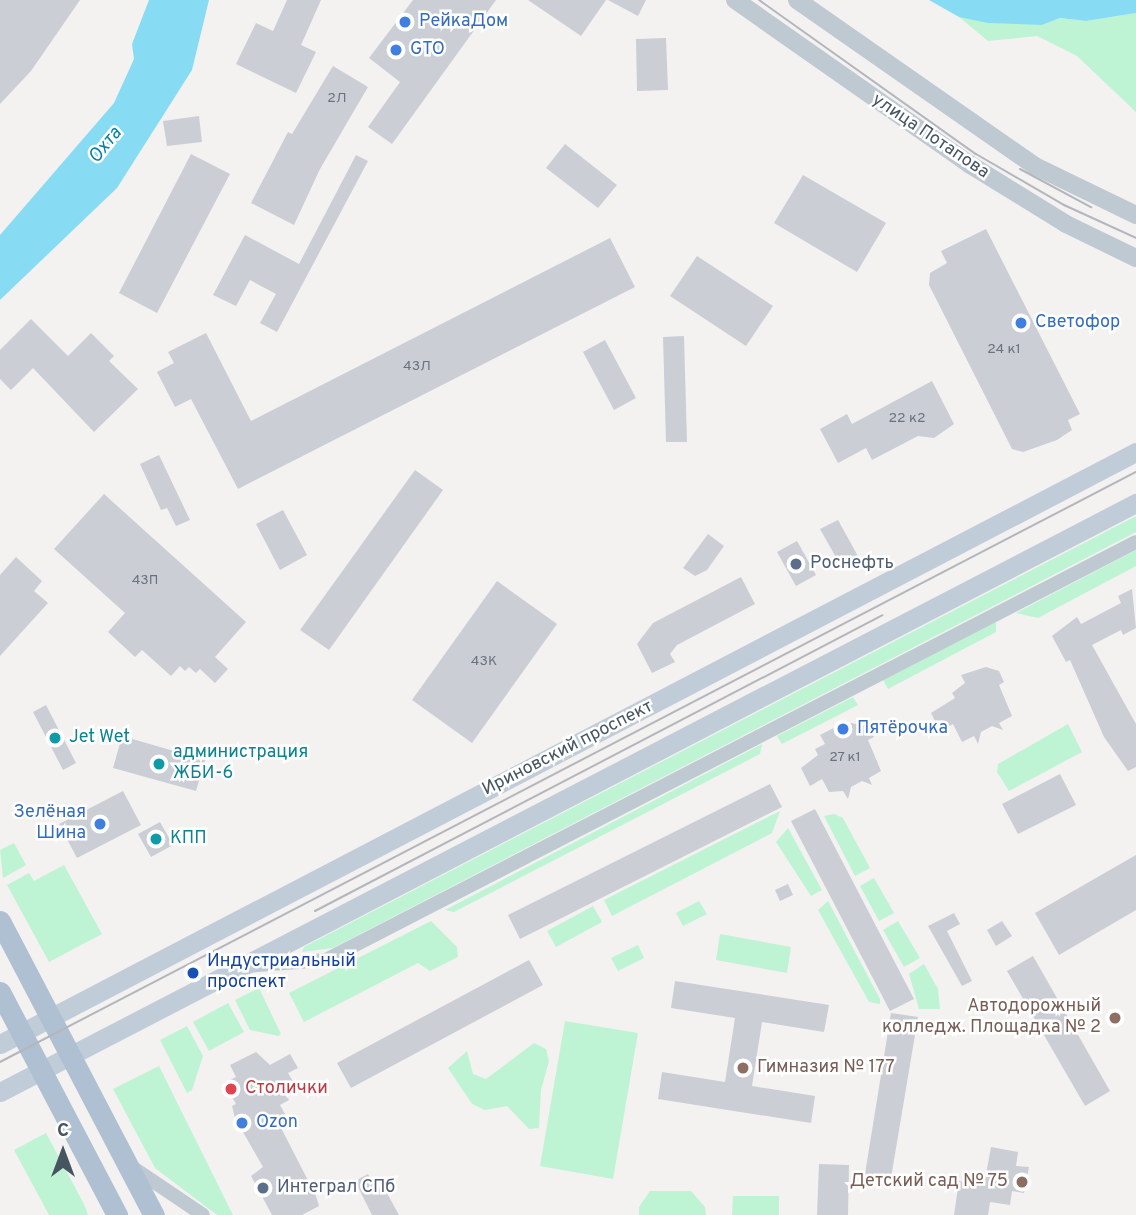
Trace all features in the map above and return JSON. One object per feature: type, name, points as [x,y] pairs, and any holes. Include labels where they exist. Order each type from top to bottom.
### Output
[{"type":"main road","name":"Ириновский проспект","points":[[0,1044],[1136,453]]},
{"type":"main road","points":[[0,1092],[1136,503]]},
{"type":"main road","points":[[0,921],[154,1215]]},
{"type":"main road","points":[[0,992],[111,1209]]},
{"type":"street","name":"улица Потапова","points":[[735,0],[969,164],[1066,224],[1136,258]]},
{"type":"street","name":"улица Потапова","points":[[797,0],[1035,166],[1136,215]]},
{"type":"street","points":[[243,966],[271,968],[326,960],[1136,542]]},
{"type":"street","points":[[128,1165],[203,1215]]},
{"type":"green space","points":[[1136,13],[1136,112],[1077,56],[1037,36],[988,41],[959,17],[1042,25],[1060,18],[1086,21]]},
{"type":"green space","points":[[1136,516],[1136,532],[333,948],[302,952],[304,947]]},
{"type":"green space","points":[[1136,550],[1136,566],[1038,618],[1016,613]]},
{"type":"green space","points":[[996,622],[996,632],[888,689],[883,680]]},
{"type":"green space","points":[[853,697],[858,705],[782,744],[777,736]]},
{"type":"green space","points":[[1068,724],[1082,752],[1009,791],[997,772],[998,764]]},
{"type":"green space","points":[[762,744],[760,754],[454,912],[445,910]]},
{"type":"green space","points":[[780,811],[772,833],[612,916],[604,900]]},
{"type":"green space","points":[[834,814],[843,818],[870,868],[855,876],[824,816]]},
{"type":"green space","points":[[788,828],[822,890],[811,896],[776,842]]},
{"type":"green space","points":[[14,843],[26,865],[3,878],[0,850]]},
{"type":"green space","points":[[64,865],[102,934],[49,962],[7,885],[29,873],[34,881]]},
{"type":"green space","points":[[874,878],[894,913],[879,921],[860,886]]},
{"type":"green space","points":[[699,901],[707,914],[683,926],[676,913]]},
{"type":"green space","points":[[828,901],[880,999],[880,1004],[869,1002],[818,910]]},
{"type":"green space","points":[[593,906],[602,922],[556,947],[547,931]]},
{"type":"green space","points":[[431,921],[457,947],[458,957],[430,971],[418,963],[304,1022],[289,993]]},
{"type":"green space","points":[[898,921],[920,958],[904,967],[883,930]]},
{"type":"green space","points":[[720,934],[791,947],[787,973],[716,960]]},
{"type":"green space","points":[[638,945],[644,958],[618,971],[611,958]]},
{"type":"green space","points":[[924,964],[938,989],[940,1009],[919,1009],[909,974]]},
{"type":"green space","points":[[259,988],[281,1034],[278,1036],[250,1030],[235,1000]]},
{"type":"green space","points":[[228,1003],[244,1032],[209,1051],[193,1022]]},
{"type":"green space","points":[[565,1021],[638,1033],[613,1179],[540,1166]]},
{"type":"green space","points":[[187,1026],[203,1056],[192,1090],[187,1093],[160,1040]]},
{"type":"green space","points":[[534,1043],[546,1049],[549,1061],[541,1090],[539,1128],[529,1129],[507,1106],[485,1110],[472,1104],[448,1068],[467,1051],[473,1074],[486,1079]]},
{"type":"green space","points":[[159,1066],[233,1215],[217,1215],[155,1168],[113,1089]]},
{"type":"green space","points":[[46,1133],[88,1215],[49,1215],[14,1150]]},
{"type":"green space","points":[[650,1191],[691,1191],[705,1207],[706,1215],[639,1215],[639,1207]]},
{"type":"green space","points":[[733,1196],[779,1196],[779,1215],[732,1215]]},
{"type":"water","name":"Охта","points":[[149,0],[209,0],[192,70],[117,188],[0,300],[0,235],[114,103],[134,59],[132,44]]},
{"type":"water","points":[[929,0],[1136,0],[1136,13],[1086,21],[1060,18],[1042,25],[988,23],[959,17]]},
{"type":"building","points":[[0,0],[80,0],[31,71],[0,104]]},
{"type":"building","points":[[287,0],[321,0],[301,45],[316,52],[296,93],[236,64],[256,23],[273,31]]},
{"type":"building","points":[[413,0],[496,0],[392,144],[368,127],[400,82],[369,58]]},
{"type":"building","points":[[528,0],[606,0],[581,36]]},
{"type":"building","points":[[608,0],[646,0],[638,16]]},
{"type":"building","points":[[666,38],[668,90],[637,91],[636,39]]},
{"type":"building","points":[[333,66],[368,87],[320,169],[294,225],[251,203],[288,132],[292,134]]},
{"type":"building","points":[[199,116],[202,142],[167,146],[163,121]]},
{"type":"building","points":[[565,144],[617,185],[598,208],[546,168]]},
{"type":"building","points":[[191,154],[230,174],[157,313],[119,293]]},
{"type":"building","points":[[356,155],[368,161],[277,332],[260,323],[276,294],[250,280],[236,306],[213,295],[245,235],[299,264]]},
{"type":"building","points":[[803,175],[886,223],[857,272],[774,223]]},
{"type":"building","points":[[986,229],[1080,414],[1068,420],[1072,430],[1057,440],[1023,452],[1012,449],[929,285],[930,273],[947,263],[941,251]]},
{"type":"building","points":[[610,238],[635,287],[238,489],[191,399],[175,407],[157,372],[174,363],[168,352],[206,333],[251,421]]},
{"type":"building","points":[[697,256],[773,306],[746,346],[670,296]]},
{"type":"building","points":[[31,319],[68,356],[91,333],[114,356],[109,361],[138,389],[94,432],[33,368],[11,390],[0,379],[0,350]]},
{"type":"building","points":[[684,336],[687,442],[666,442],[663,337]]},
{"type":"building","points":[[605,340],[636,398],[614,410],[583,352]]},
{"type":"building","points":[[932,381],[954,424],[934,438],[918,436],[872,460],[866,448],[838,463],[820,429],[847,414],[852,424]]},
{"type":"building","points":[[159,455],[190,520],[176,526],[167,508],[161,510],[140,464]]},
{"type":"building","points":[[415,470],[443,490],[329,650],[300,630]]},
{"type":"building","points":[[104,494],[246,622],[215,657],[228,669],[215,683],[200,669],[196,673],[189,667],[185,671],[180,666],[171,676],[142,650],[135,657],[108,632],[125,613],[54,549]]},
{"type":"building","points":[[283,510],[307,555],[280,570],[256,524]]},
{"type":"building","points":[[838,520],[859,558],[842,568],[820,529]]},
{"type":"building","points":[[708,534],[724,546],[707,570],[695,576],[683,568]]},
{"type":"building","name":"Роснефть","points":[[797,541],[816,575],[796,586],[777,552]]},
{"type":"building","points":[[16,557],[42,581],[34,591],[48,603],[0,656],[0,575]]},
{"type":"building","points":[[741,577],[755,604],[677,645],[670,654],[675,662],[652,673],[637,644],[653,623]]},
{"type":"building","points":[[497,581],[557,624],[472,743],[412,700]]},
{"type":"building","points":[[1132,589],[1136,628],[1123,635],[1121,630],[1092,645],[1136,724],[1136,767],[1128,771],[1104,737],[1070,660],[1066,662],[1052,636],[1077,617],[1081,624],[1121,603],[1118,596]]},
{"type":"building","points":[[986,667],[999,671],[1004,682],[999,685],[1012,716],[999,723],[1003,730],[992,726],[981,732],[978,744],[974,736],[962,742],[953,724],[940,731],[931,713],[955,698],[952,693],[965,683],[961,675]]},
{"type":"building","name":"Jet Wet","points":[[46,705],[76,763],[63,770],[33,712]]},
{"type":"building","points":[[845,722],[868,726],[874,737],[868,740],[881,771],[869,778],[872,785],[862,781],[851,787],[848,799],[843,791],[829,792],[822,779],[810,786],[801,768],[818,755],[815,749],[825,744],[820,735]]},
{"type":"building","name":"администрация ЖБИ-6","points":[[122,736],[205,760],[196,791],[113,768]]},
{"type":"building","points":[[1060,774],[1076,805],[1018,834],[1002,804]]},
{"type":"building","points":[[770,784],[782,807],[520,939],[508,915]]},
{"type":"building","name":"Зелёная Шина","points":[[123,791],[141,825],[77,858],[59,824]]},
{"type":"building","points":[[815,809],[914,999],[890,1011],[791,821]]},
{"type":"building","name":"КПП","points":[[160,822],[173,845],[151,857],[138,834]]},
{"type":"building","points":[[1136,855],[1136,910],[1059,955],[1035,913]]},
{"type":"building","points":[[788,884],[793,895],[780,901],[775,890]]},
{"type":"building","points":[[954,913],[960,924],[947,931],[972,981],[962,986],[928,926]]},
{"type":"building","points":[[1002,921],[1012,936],[996,946],[987,930]]},
{"type":"building","points":[[1033,956],[1110,1091],[1085,1106],[1007,971]]},
{"type":"building","points":[[529,960],[543,985],[351,1088],[337,1063]]},
{"type":"building","points":[[675,981],[829,1005],[824,1032],[762,1022],[752,1086],[815,1096],[811,1123],[658,1099],[662,1072],[725,1082],[735,1018],[671,1008]]},
{"type":"building","points":[[891,1013],[918,1017],[891,1178],[865,1174]]},
{"type":"building","points":[[256,1052],[270,1065],[290,1054],[298,1068],[288,1073],[295,1085],[284,1090],[289,1100],[280,1105],[285,1114],[276,1118],[319,1206],[302,1215],[272,1215],[251,1176],[263,1167],[235,1118],[232,1106],[236,1104],[224,1083],[236,1077],[230,1065]]},
{"type":"building","points":[[991,1147],[1018,1152],[1016,1166],[1029,1167],[1024,1193],[1012,1191],[1010,1205],[990,1202],[988,1215],[954,1215],[959,1181],[984,1185]]},
{"type":"building","points":[[819,1164],[849,1165],[848,1215],[817,1215]]},
{"type":"building","points":[[368,1174],[376,1190],[383,1186],[399,1215],[372,1215],[355,1181]]},
{"type":"tram line","points":[[759,0],[976,154],[1064,205],[1136,238]]},
{"type":"tram line","points":[[1020,169],[1091,207]]},
{"type":"tram line","points":[[0,1062],[1136,472]]},
{"type":"tram line","points":[[315,911],[883,615]]},
{"type":"place","name":"РейкаДом","points":[[405,22]]},
{"type":"place","name":"GTO","points":[[396,50]]},
{"type":"place","name":"Светофор","points":[[1021,323]]},
{"type":"place","name":"Роснефть","points":[[796,564]]},
{"type":"place","name":"Пятёрочка","points":[[843,729]]},
{"type":"place","name":"Jet Wet","points":[[55,738]]},
{"type":"place","name":"администрация ЖБИ-6","points":[[159,764]]},
{"type":"place","name":"Зелёная Шина","points":[[100,824]]},
{"type":"place","name":"КПП","points":[[156,839]]},
{"type":"place","name":"Индустриальный проспект","points":[[193,973]]},
{"type":"place","name":"Автодорожный колледж. Площадка № 2","points":[[1115,1018]]},
{"type":"place","name":"Гимназия № 177","points":[[743,1068]]},
{"type":"place","name":"Столички","points":[[231,1089]]},
{"type":"place","name":"Ozon","points":[[242,1123]]},
{"type":"place","name":"Детский сад № 75","points":[[1022,1182]]},
{"type":"place","name":"Интеграл СПб","points":[[263,1188]]}]
